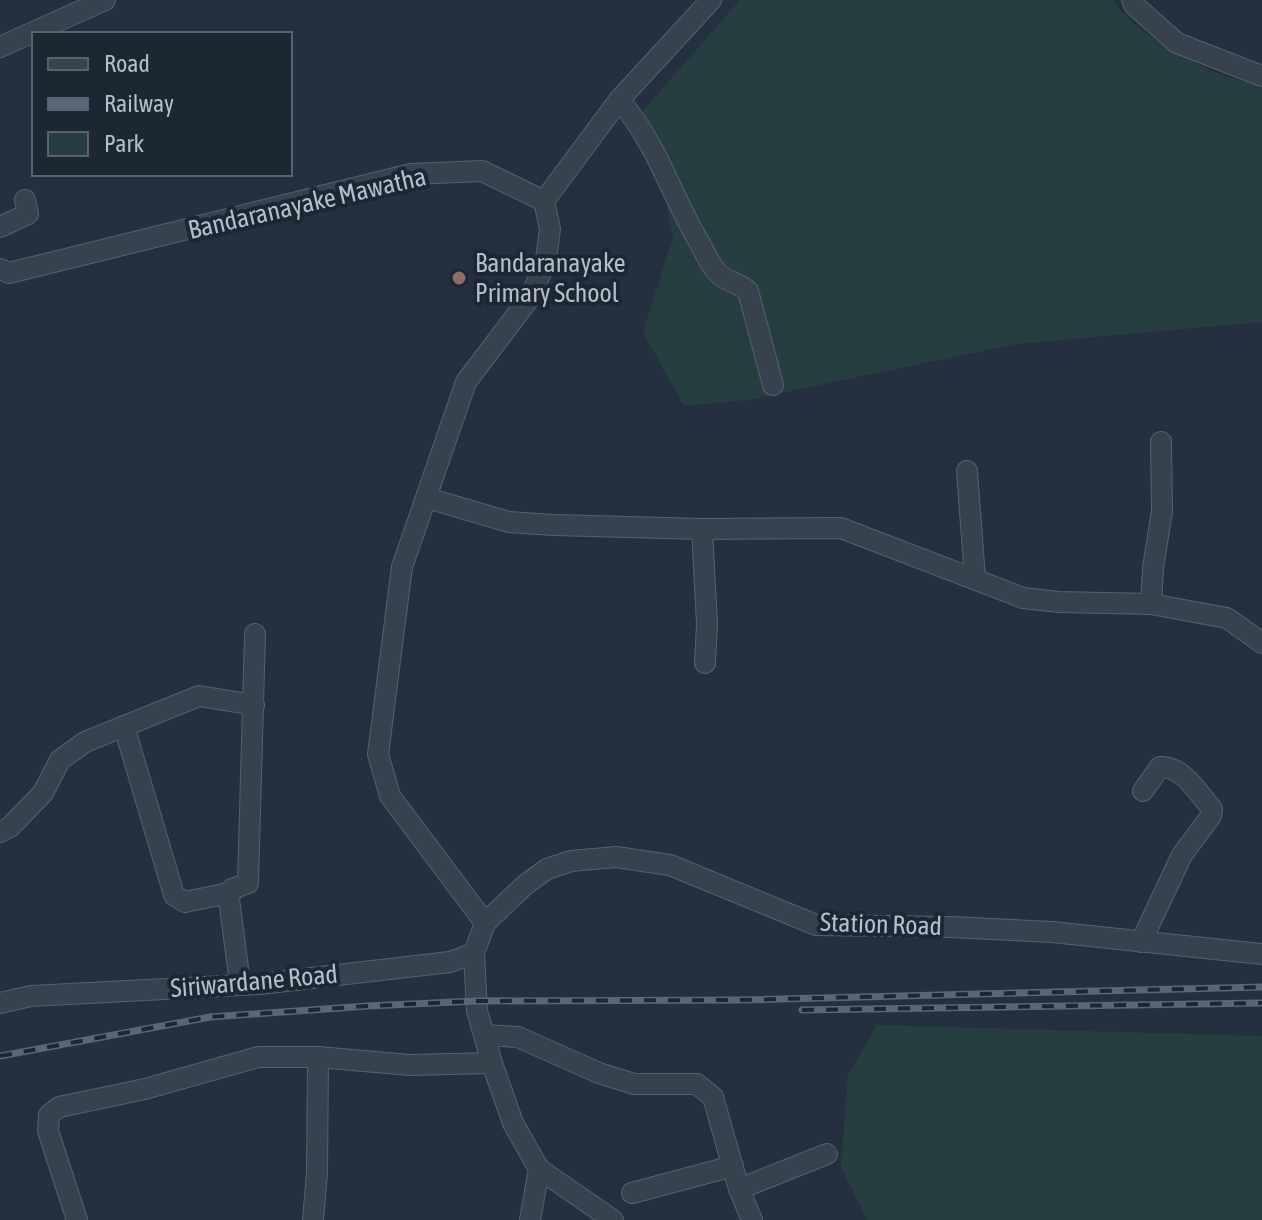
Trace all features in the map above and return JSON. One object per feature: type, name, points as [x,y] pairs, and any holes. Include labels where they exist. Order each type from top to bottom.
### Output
[{"type":"street","points":[[34,32],[105,0]]},
{"type":"street","points":[[613,1220],[539,1169],[513,1123],[492,1063],[476,1001],[474,953],[485,923],[390,796],[378,754],[402,567],[466,382],[531,296],[546,260],[550,229],[544,201],[619,100],[711,0]]},
{"type":"street","points":[[1132,0],[1177,43],[1262,76]]},
{"type":"street","points":[[0,47],[32,33]]},
{"type":"street","points":[[619,100],[637,119],[689,226],[715,270],[724,279],[741,284],[748,291],[773,385]]},
{"type":"street","name":"Bandaranayake Mawatha","points":[[0,269],[9,273],[411,174],[482,171],[544,201]]},
{"type":"street","points":[[0,227],[28,214],[25,200]]},
{"type":"street","points":[[1151,604],[1162,511],[1161,442]]},
{"type":"street","points":[[967,471],[975,578]]},
{"type":"street","points":[[427,498],[509,522],[702,529],[841,528],[1023,598],[1151,604],[1227,618],[1262,643]]},
{"type":"street","points":[[702,529],[707,624],[705,663]]},
{"type":"street","points":[[124,726],[174,895],[185,902],[229,893],[248,883],[255,634]]},
{"type":"street","points":[[0,832],[10,827],[43,793],[60,760],[85,742],[199,696],[254,705]]},
{"type":"street","points":[[1141,942],[1182,855],[1211,816],[1212,809],[1182,775],[1167,766],[1160,767],[1143,791]]},
{"type":"street","name":"Station Road","points":[[485,923],[547,869],[571,861],[616,857],[670,865],[816,925],[1008,930],[1262,954]]},
{"type":"street","points":[[229,893],[240,984]]},
{"type":"street","name":"Siriwardane Road","points":[[0,1003],[31,996],[240,984],[450,962],[474,953]]},
{"type":"street","points":[[485,1035],[518,1037],[599,1073],[634,1084],[697,1084],[713,1097],[739,1189],[752,1220]]},
{"type":"street","points":[[77,1220],[48,1131],[49,1115],[59,1107],[145,1089],[258,1057],[318,1057],[410,1065],[492,1063]]},
{"type":"street","points":[[313,1220],[317,1173],[318,1057]]},
{"type":"street","points":[[739,1189],[827,1154]]},
{"type":"street","points":[[632,1193],[733,1166]]},
{"type":"street","points":[[530,1220],[539,1169]]},
{"type":"green space","points":[[740,0],[1114,0],[1120,10],[1144,32],[1178,53],[1220,74],[1262,85],[1262,322],[1017,344],[748,400],[684,406],[643,332],[673,236],[652,135],[640,114]]},
{"type":"green space","points":[[877,1025],[1262,1036],[1262,1220],[867,1220],[841,1167],[848,1075]]},
{"type":"railway","points":[[0,1056],[210,1017],[368,1006],[476,1001],[739,1000],[1262,987]]},
{"type":"railway","points":[[802,1010],[1262,1003]]},
{"type":"place","name":"Bandaranayake Primary School","points":[[459,278]]}]
